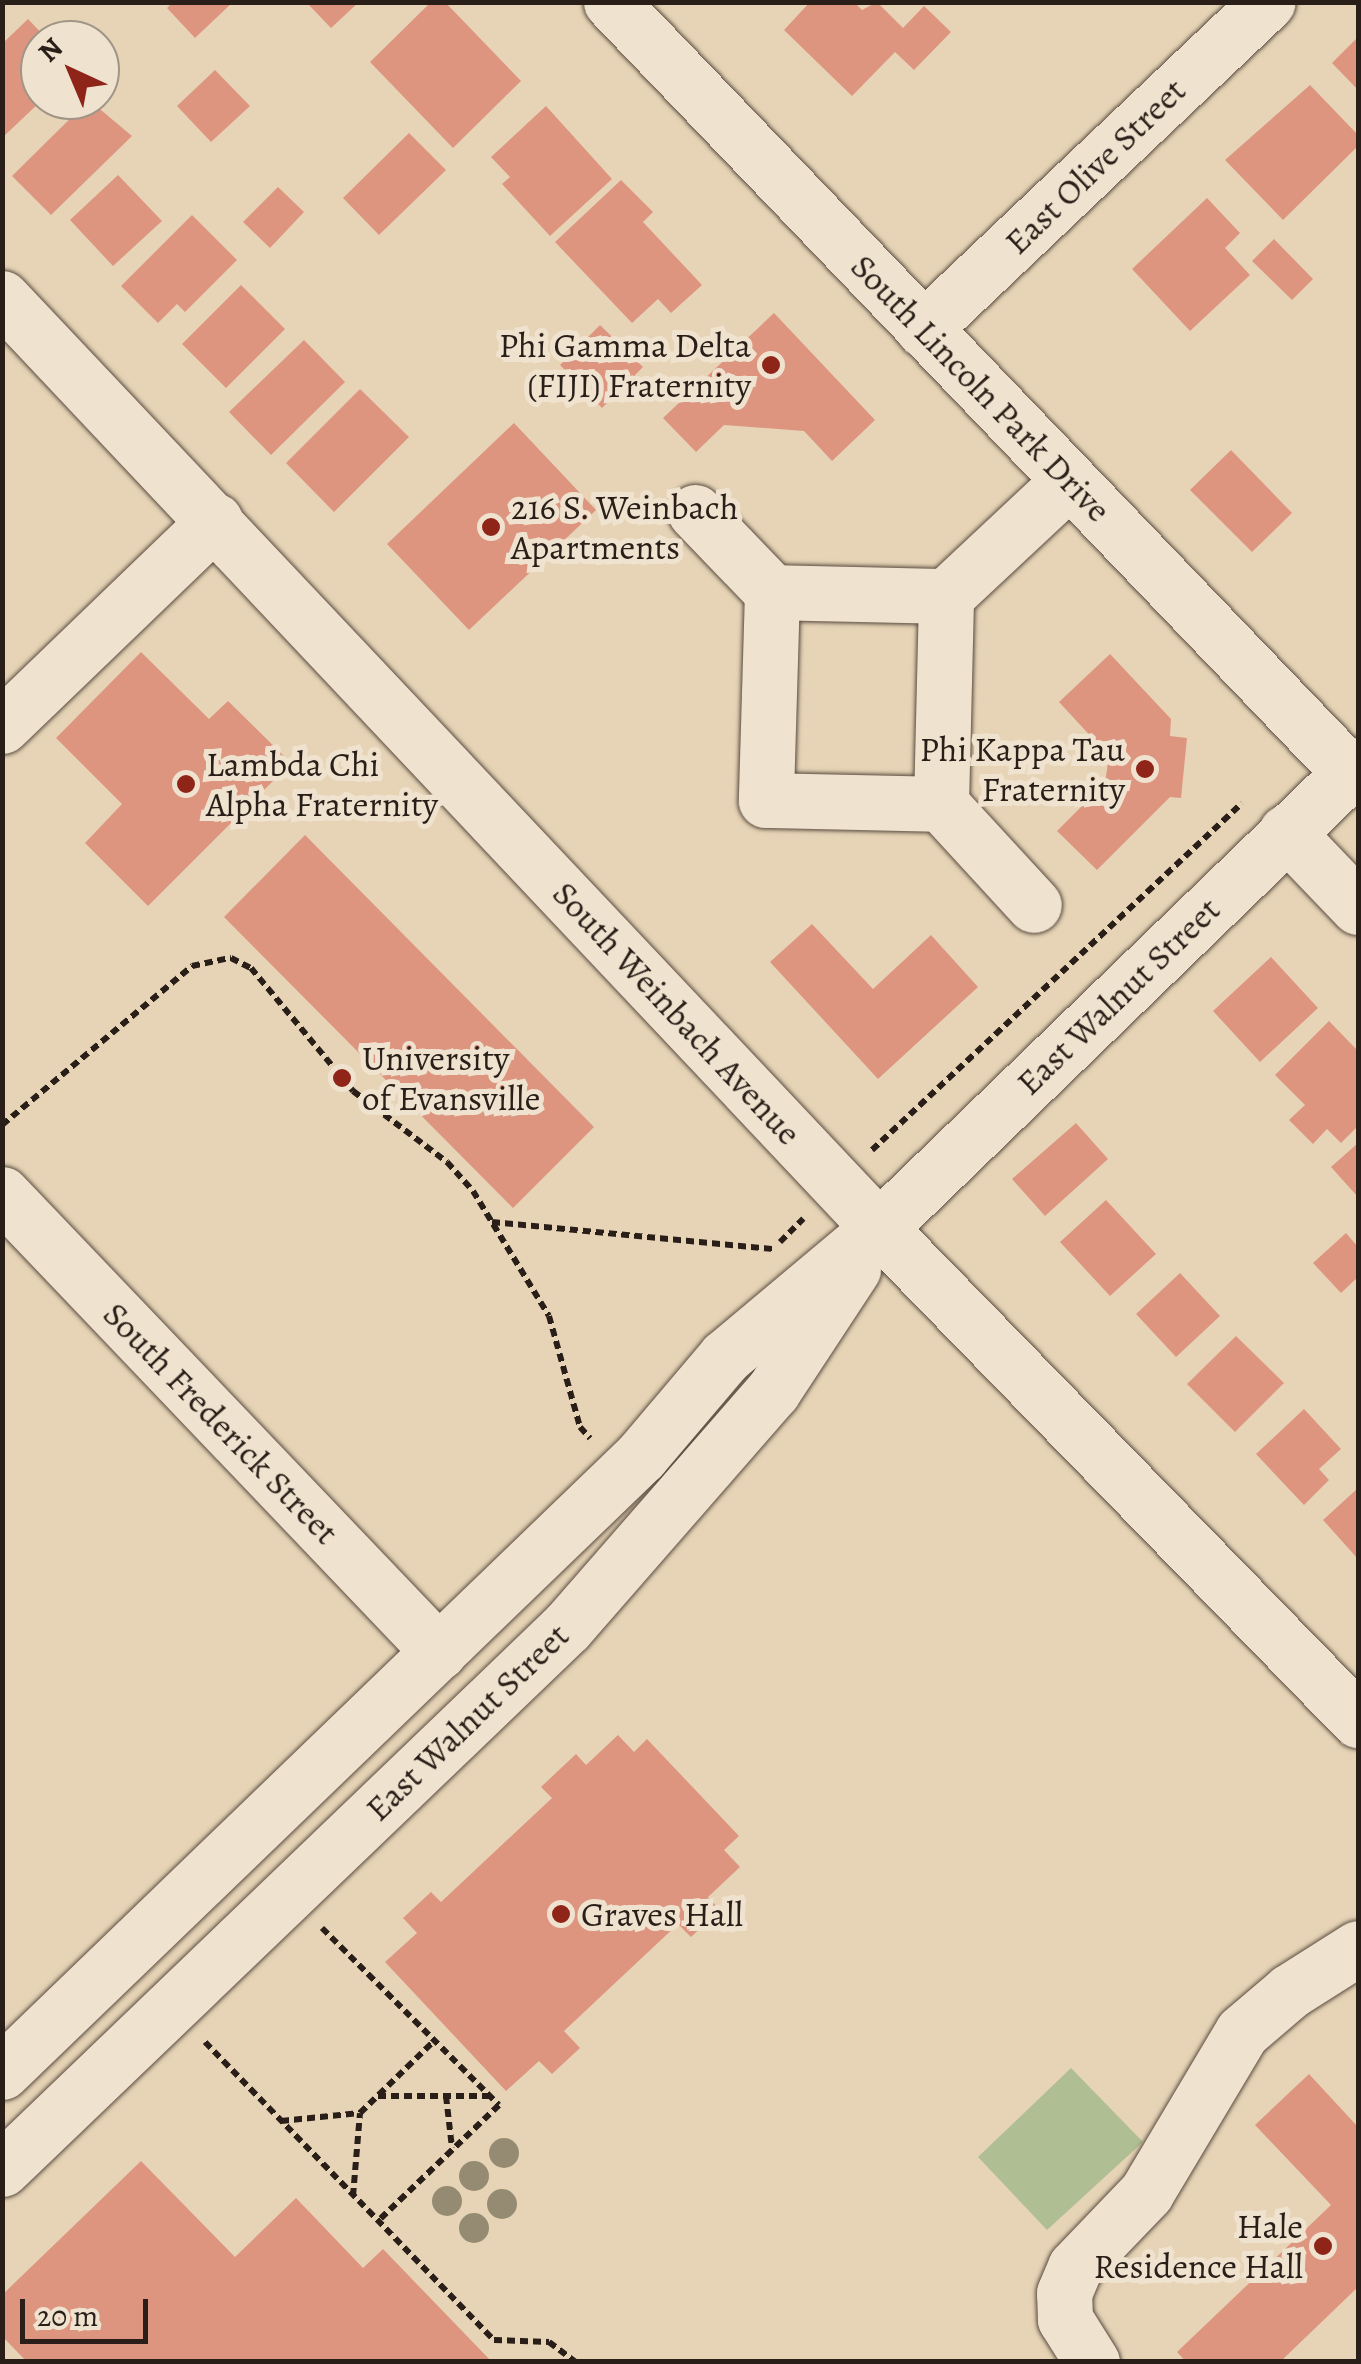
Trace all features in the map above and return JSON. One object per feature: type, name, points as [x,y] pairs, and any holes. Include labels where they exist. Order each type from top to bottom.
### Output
[{"type":"street","name":"South Lincoln Park Drive","points":[[611,2],[1069,481],[1354,769]]},
{"type":"street","name":"East Olive Street","points":[[923,330],[1266,2]]},
{"type":"street","name":"South Weinbach Avenue","points":[[2,298],[836,1183],[1358,1720]]},
{"type":"street","points":[[695,512],[772,592],[946,596],[1069,481]]},
{"type":"street","points":[[2,726],[215,520]]},
{"type":"street","points":[[772,592],[766,800],[941,804]]},
{"type":"street","points":[[946,596],[941,804],[1034,905]]},
{"type":"street","name":"East Walnut Street","points":[[2,2072],[641,1456],[725,1358],[879,1228],[1272,811],[1354,769]]},
{"type":"street","points":[[1272,811],[1358,908]]},
{"type":"street","name":"South Frederick Street","points":[[2,1194],[439,1652]]},
{"type":"street","name":"East Walnut Street","points":[[2,2169],[567,1627],[774,1391],[879,1228]]},
{"type":"street","points":[[1092,2362],[1065,2318],[1064,2292],[1075,2267],[1146,2193],[1214,2069],[1242,2032],[1277,2000],[1358,1948]]},
{"type":"path","points":[[836,1183],[1272,811]]},
{"type":"path","points":[[2,1125],[192,966],[230,958],[273,988],[353,1091],[447,1162],[492,1222],[548,1316],[580,1427],[595,1443]]},
{"type":"path","points":[[492,1222],[774,1249]]},
{"type":"path","points":[[321,1927],[498,2104],[378,2221]]},
{"type":"path","points":[[202,2039],[494,2340],[549,2342],[576,2362]]},
{"type":"path","points":[[281,2122],[360,2113],[434,2042]]},
{"type":"path","points":[[377,2096],[489,2096]]},
{"type":"path","points":[[446,2096],[452,2148]]},
{"type":"path","points":[[353,2196],[360,2113]]},
{"type":"path","points":[[794,2362],[835,2362]]},
{"type":"green space","points":[[1071,2068],[1143,2142],[1047,2230],[978,2157]]},
{"type":"building","points":[[173,2],[233,2],[195,38],[167,8]]},
{"type":"building","points":[[306,2],[359,2],[331,28]]},
{"type":"building","points":[[431,2],[445,2],[521,81],[453,148],[370,62]]},
{"type":"building","points":[[810,2],[854,2],[862,10],[877,2],[903,28],[924,6],[951,32],[914,70],[895,52],[852,96],[784,30]]},
{"type":"building","points":[[20,27],[21,120],[2,138],[2,44]]},
{"type":"building","points":[[1358,37],[1358,90],[1332,63]]},
{"type":"building","points":[[215,70],[250,106],[211,142],[177,106]]},
{"type":"building","points":[[1310,85],[1358,135],[1358,146],[1283,220],[1225,160]]},
{"type":"building","points":[[546,106],[612,179],[550,236],[502,184],[510,177],[491,157]]},
{"type":"building","points":[[69,120],[113,120],[132,136],[51,215],[12,176]]},
{"type":"building","points":[[409,133],[446,170],[379,235],[343,198]]},
{"type":"building","points":[[118,175],[162,221],[113,266],[70,220]]},
{"type":"building","points":[[621,180],[653,212],[643,222],[702,285],[671,313],[658,299],[632,323],[555,242]]},
{"type":"building","points":[[278,187],[304,212],[270,248],[243,222]]},
{"type":"building","points":[[1207,198],[1240,233],[1225,248],[1250,275],[1190,331],[1132,269]]},
{"type":"building","points":[[192,215],[237,260],[185,312],[177,304],[158,323],[121,286]]},
{"type":"building","points":[[1274,239],[1313,279],[1292,300],[1252,261]]},
{"type":"building","points":[[241,285],[285,329],[226,388],[182,344]]},
{"type":"building","name":"Phi Gamma Delta (FIJI) Fraternity","points":[[774,313],[875,420],[832,461],[804,431],[724,425],[696,452],[663,418]]},
{"type":"building","points":[[600,325],[643,367],[602,408],[560,365]]},
{"type":"building","points":[[304,340],[345,382],[271,455],[229,412]]},
{"type":"building","points":[[360,389],[409,437],[334,512],[286,463]]},
{"type":"building","name":"216 S. Weinbach Apartments","points":[[514,423],[596,510],[469,630],[387,544]]},
{"type":"building","points":[[1231,450],[1292,513],[1252,552],[1190,490]]},
{"type":"building","name":"Lambda Chi Alpha Fraternity","points":[[141,652],[209,719],[228,701],[291,763],[148,906],[85,843],[122,804],[56,738]]},
{"type":"building","name":"Phi Kappa Tau Fraternity","points":[[1110,654],[1171,719],[1170,736],[1187,738],[1181,798],[1170,797],[1097,870],[1057,831],[1105,783],[1109,756],[1059,702]]},
{"type":"building","points":[[305,835],[594,1127],[513,1208],[224,917]]},
{"type":"building","points":[[812,924],[873,989],[931,935],[978,987],[878,1079],[770,962]]},
{"type":"building","points":[[1271,957],[1318,1008],[1260,1062],[1213,1011]]},
{"type":"building","points":[[1329,1021],[1358,1051],[1358,1126],[1341,1143],[1327,1129],[1313,1144],[1289,1120],[1305,1105],[1275,1075]]},
{"type":"building","points":[[1076,1123],[1108,1159],[1045,1216],[1012,1179]]},
{"type":"building","points":[[1358,1143],[1358,1197],[1331,1167]]},
{"type":"building","points":[[1106,1200],[1156,1254],[1110,1296],[1060,1242]]},
{"type":"building","points":[[1346,1233],[1358,1247],[1358,1277],[1341,1293],[1313,1263]]},
{"type":"building","points":[[1180,1273],[1220,1316],[1176,1357],[1136,1314]]},
{"type":"building","points":[[1236,1336],[1284,1383],[1235,1432],[1187,1384]]},
{"type":"building","points":[[1304,1409],[1341,1449],[1319,1469],[1329,1480],[1304,1505],[1256,1454]]},
{"type":"building","points":[[1358,1488],[1358,1559],[1323,1520]]},
{"type":"building","name":"Graves Hall","points":[[618,1735],[634,1752],[647,1739],[739,1836],[724,1850],[740,1867],[708,1897],[720,1910],[691,1937],[678,1924],[564,2031],[580,2048],[552,2074],[539,2061],[506,2091],[385,1962],[417,1933],[403,1918],[431,1892],[441,1902],[552,1798],[541,1787],[576,1754],[586,1765]]},
{"type":"building","name":"Hale Residence Hall","points":[[1309,2074],[1358,2127],[1358,2287],[1280,2362],[1186,2362],[1177,2352],[1331,2205],[1255,2125]]},
{"type":"building","points":[[141,2161],[235,2257],[296,2198],[363,2268],[383,2249],[492,2362],[27,2362],[2,2336],[2,2295]]},
{"type":"place","name":"Phi Gamma Delta (FIJI) Fraternity","points":[[771,365]]},
{"type":"place","name":"216 S. Weinbach Apartments","points":[[491,527]]},
{"type":"place","name":"Phi Kappa Tau Fraternity","points":[[1145,769]]},
{"type":"place","name":"Lambda Chi Alpha Fraternity","points":[[186,784]]},
{"type":"place","name":"University of Evansville","points":[[342,1078]]},
{"type":"place","name":"Graves Hall","points":[[561,1914]]},
{"type":"place","name":"Hale Residence Hall","points":[[1323,2246]]}]
